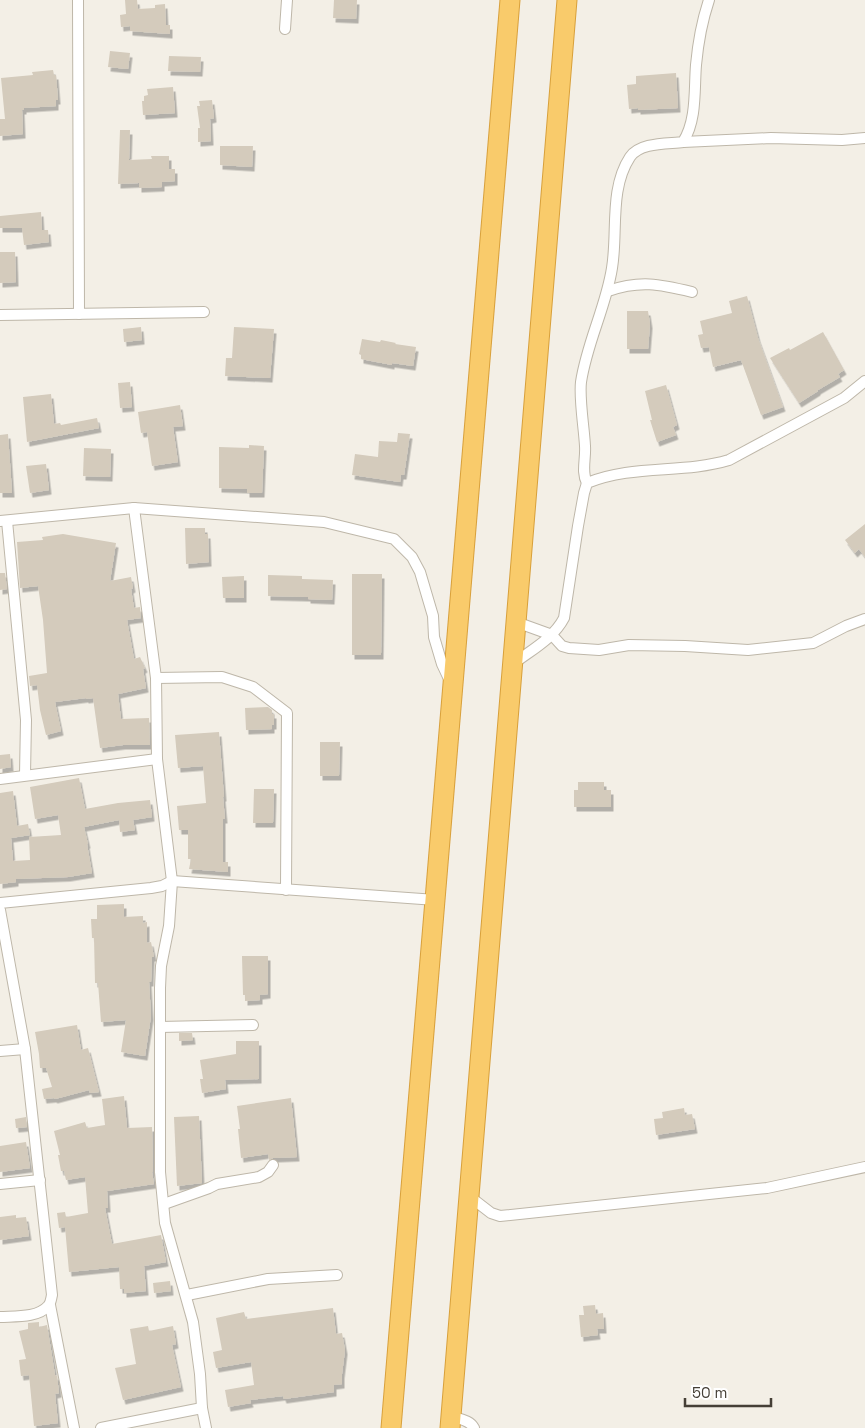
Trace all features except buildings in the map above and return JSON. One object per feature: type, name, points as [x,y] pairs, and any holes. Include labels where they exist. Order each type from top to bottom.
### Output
[{"type":"highway","points":[[391,1428],[510,0]]},
{"type":"highway","points":[[451,1422],[567,0]]},
{"type":"street","points":[[78,0],[79,314]]},
{"type":"street","points":[[285,29],[287,0]]},
{"type":"street","points":[[683,142],[691,125],[701,29],[710,0]]},
{"type":"street","points":[[513,664],[552,635],[564,618],[582,502],[587,483],[584,478],[585,455],[581,384],[588,349],[608,291],[612,266],[618,185],[631,156],[637,150],[683,142],[771,138],[842,140],[865,138]]},
{"type":"street","points":[[608,291],[621,286],[658,284],[692,292]]},
{"type":"street","points":[[0,315],[204,312]]},
{"type":"street","points":[[587,483],[630,471],[692,468],[729,460],[844,398],[865,382]]},
{"type":"street","points":[[134,508],[156,678],[157,759],[172,881],[169,926],[161,966],[160,1172],[165,1223],[187,1295],[193,1322],[202,1408],[206,1428]]},
{"type":"street","points":[[26,775],[26,720],[4,521],[134,508],[324,522],[394,539],[412,557],[420,572],[432,616],[434,637],[442,664],[454,689]]},
{"type":"street","points":[[516,622],[552,635],[562,646],[580,649],[599,650],[629,645],[748,650],[813,643],[846,626],[865,619]]},
{"type":"street","points":[[156,678],[222,677],[253,687],[287,713],[286,890]]},
{"type":"street","points":[[0,779],[157,759]]},
{"type":"street","points":[[0,902],[151,888],[172,881],[436,900]]},
{"type":"street","points":[[0,910],[25,1049],[52,1295],[50,1305],[74,1428]]},
{"type":"street","points":[[160,1027],[253,1025]]},
{"type":"street","points":[[0,1051],[25,1049]]},
{"type":"street","points":[[164,1204],[217,1184],[259,1177],[268,1172],[273,1165]]},
{"type":"street","points":[[469,1196],[491,1213],[500,1216],[767,1188],[865,1167]]},
{"type":"street","points":[[0,1184],[40,1180]]},
{"type":"street","points":[[187,1295],[268,1279],[337,1274]]},
{"type":"street","points":[[0,1317],[29,1315],[42,1311],[50,1305]]},
{"type":"street","points":[[101,1428],[202,1408]]},
{"type":"street","points":[[451,1422],[466,1421],[474,1428]]}]
